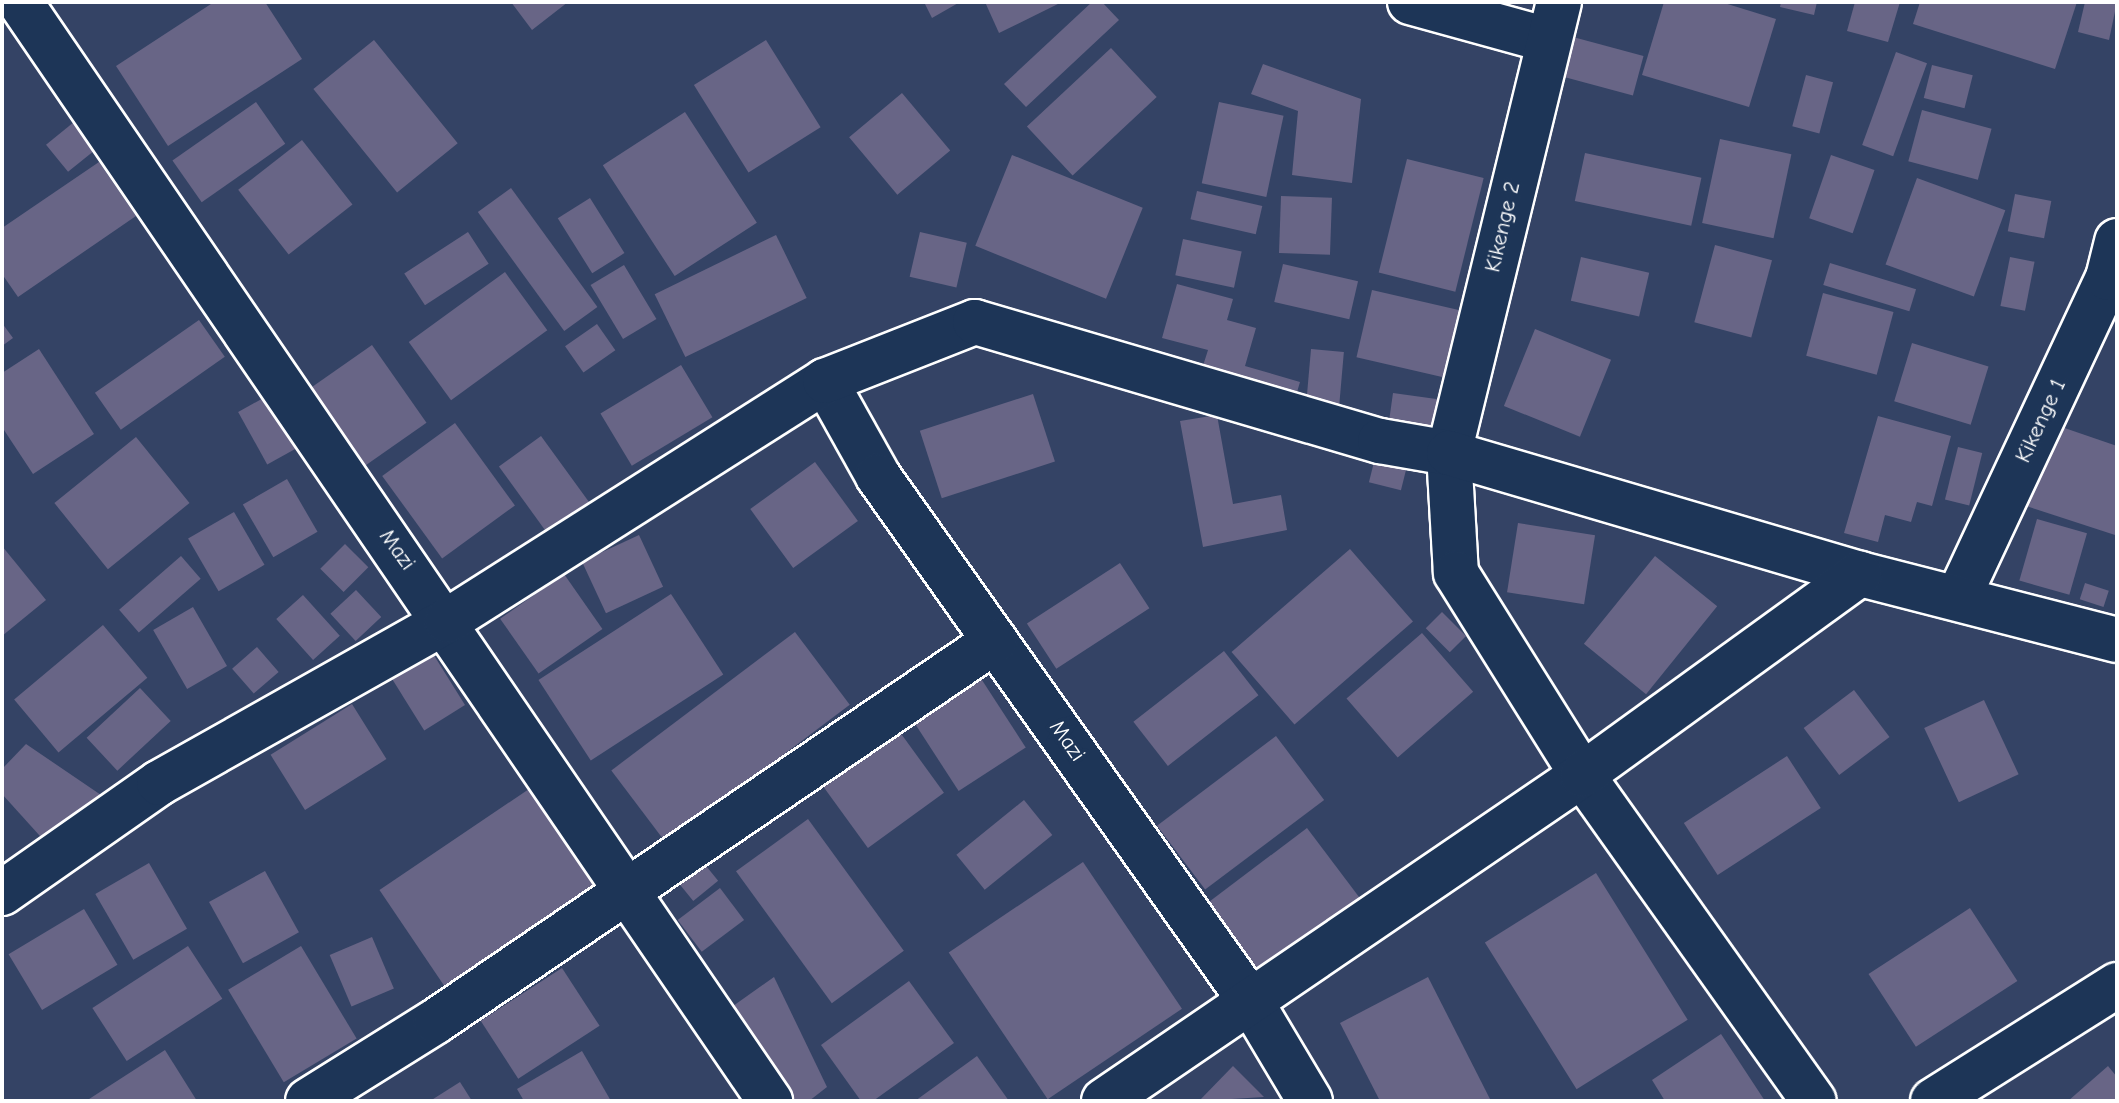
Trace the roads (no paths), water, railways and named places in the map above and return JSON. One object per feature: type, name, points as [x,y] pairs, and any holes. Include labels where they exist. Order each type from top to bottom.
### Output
[{"type":"street","name":"Mazi","points":[[20,2],[256,353],[447,621],[770,1101]]},
{"type":"street","points":[[1410,2],[1553,21]]},
{"type":"street","name":"Kikenge 2","points":[[1553,21],[1449,453],[1456,573],[1582,775],[1814,1101]]},
{"type":"street","name":"Kikenge 1","points":[[1958,598],[2114,267]]},
{"type":"street","points":[[2,893],[159,783],[447,621],[825,381],[975,322],[1380,441],[1449,453],[1860,574],[2117,640]]},
{"type":"street","name":"Mazi","points":[[825,381],[878,476],[1251,1002],[1310,1101]]},
{"type":"street","points":[[1104,1101],[1582,775],[1860,574]]},
{"type":"street","points":[[308,1101],[436,1021],[995,641]]},
{"type":"street","points":[[1933,1101],[2117,985]]}]
